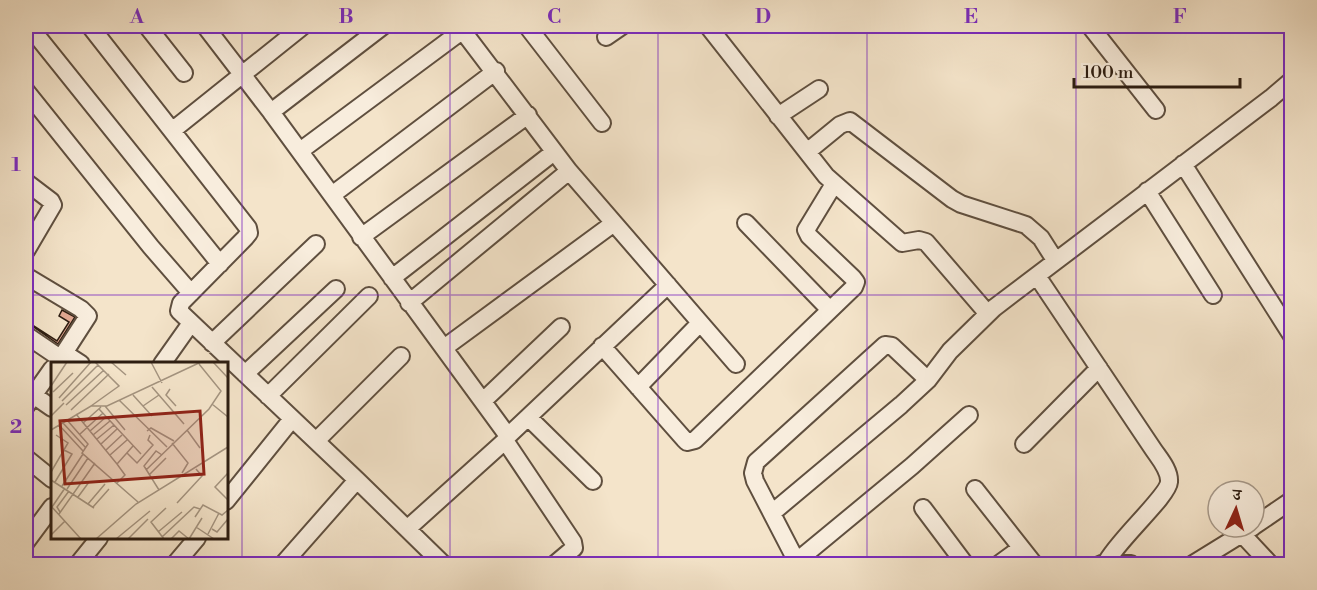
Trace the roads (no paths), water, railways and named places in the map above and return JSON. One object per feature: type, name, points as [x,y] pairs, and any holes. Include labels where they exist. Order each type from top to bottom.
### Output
[{"type":"street","points":[[29,26],[220,264]]},
{"type":"street","points":[[90,26],[248,228],[249,233],[245,238],[191,293],[179,307],[179,311],[235,369],[268,396],[443,564]]},
{"type":"street","points":[[147,26],[184,73]]},
{"type":"street","points":[[173,130],[303,26]]},
{"type":"street","points":[[271,112],[383,26]]},
{"type":"street","points":[[527,26],[602,123]]},
{"type":"street","points":[[606,37],[622,26]]},
{"type":"street","points":[[708,26],[834,184],[902,243],[919,240],[926,242],[988,314]]},
{"type":"street","points":[[1089,26],[1156,110]]},
{"type":"street","points":[[212,28],[242,74],[483,401],[507,438],[506,442],[574,545],[571,551],[555,564]]},
{"type":"street","points":[[300,151],[461,28],[496,71],[569,171],[736,364]]},
{"type":"street","points":[[332,195],[496,71]]},
{"type":"street","points":[[772,513],[901,405],[928,380],[950,351],[988,314],[1055,260],[1292,80]]},
{"type":"street","points":[[778,116],[819,89]]},
{"type":"street","points":[[26,91],[151,248],[191,293]]},
{"type":"street","points":[[361,237],[528,115]]},
{"type":"street","points":[[807,152],[850,121],[952,199],[1026,225],[1034,230],[1055,260]]},
{"type":"street","points":[[392,278],[554,152]]},
{"type":"street","points":[[1183,164],[1292,336]]},
{"type":"street","points":[[410,303],[569,171]]},
{"type":"street","points":[[26,183],[53,203],[53,207],[31,231],[26,251]]},
{"type":"street","points":[[602,346],[684,439],[692,442],[850,291],[856,282],[809,236],[806,230],[834,184]]},
{"type":"street","points":[[1147,191],[1214,295]]},
{"type":"street","points":[[444,348],[614,223]]},
{"type":"street","points":[[746,223],[830,310]]},
{"type":"street","points":[[212,343],[316,244]]},
{"type":"street","points":[[26,276],[81,309],[88,316],[58,361],[26,335]]},
{"type":"street","points":[[1037,276],[1158,456],[1169,478],[1168,490],[1120,542],[1104,564]]},
{"type":"street","points":[[407,529],[507,438],[668,285]]},
{"type":"street","points":[[235,369],[336,289]]},
{"type":"street","points":[[268,396],[369,296]]},
{"type":"street","points":[[163,362],[190,323]]},
{"type":"street","points":[[638,387],[700,323]]},
{"type":"street","points":[[483,401],[561,327]]},
{"type":"street","points":[[928,380],[892,346],[881,347],[756,462],[753,473],[755,481],[797,563],[969,415]]},
{"type":"street","points":[[316,441],[401,357]]},
{"type":"street","points":[[1024,444],[1099,368]]},
{"type":"street","points":[[51,369],[28,396],[51,408]]},
{"type":"street","points":[[528,417],[593,481]]},
{"type":"street","points":[[228,499],[292,419]]},
{"type":"street","points":[[26,458],[51,477]]},
{"type":"street","points":[[283,564],[357,480]]},
{"type":"street","points":[[975,489],[1034,564]]},
{"type":"street","points":[[1266,518],[1292,500]]},
{"type":"street","points":[[29,532],[51,508]]},
{"type":"street","points":[[923,508],[965,564]]},
{"type":"street","points":[[78,564],[97,539]]},
{"type":"street","points":[[175,564],[195,539]]},
{"type":"street","points":[[1193,564],[1234,539]]},
{"type":"street","points":[[1256,539],[1270,564]]},
{"type":"street","points":[[999,564],[1021,548]]},
{"type":"street","points":[[1104,564],[1131,564]]}]
